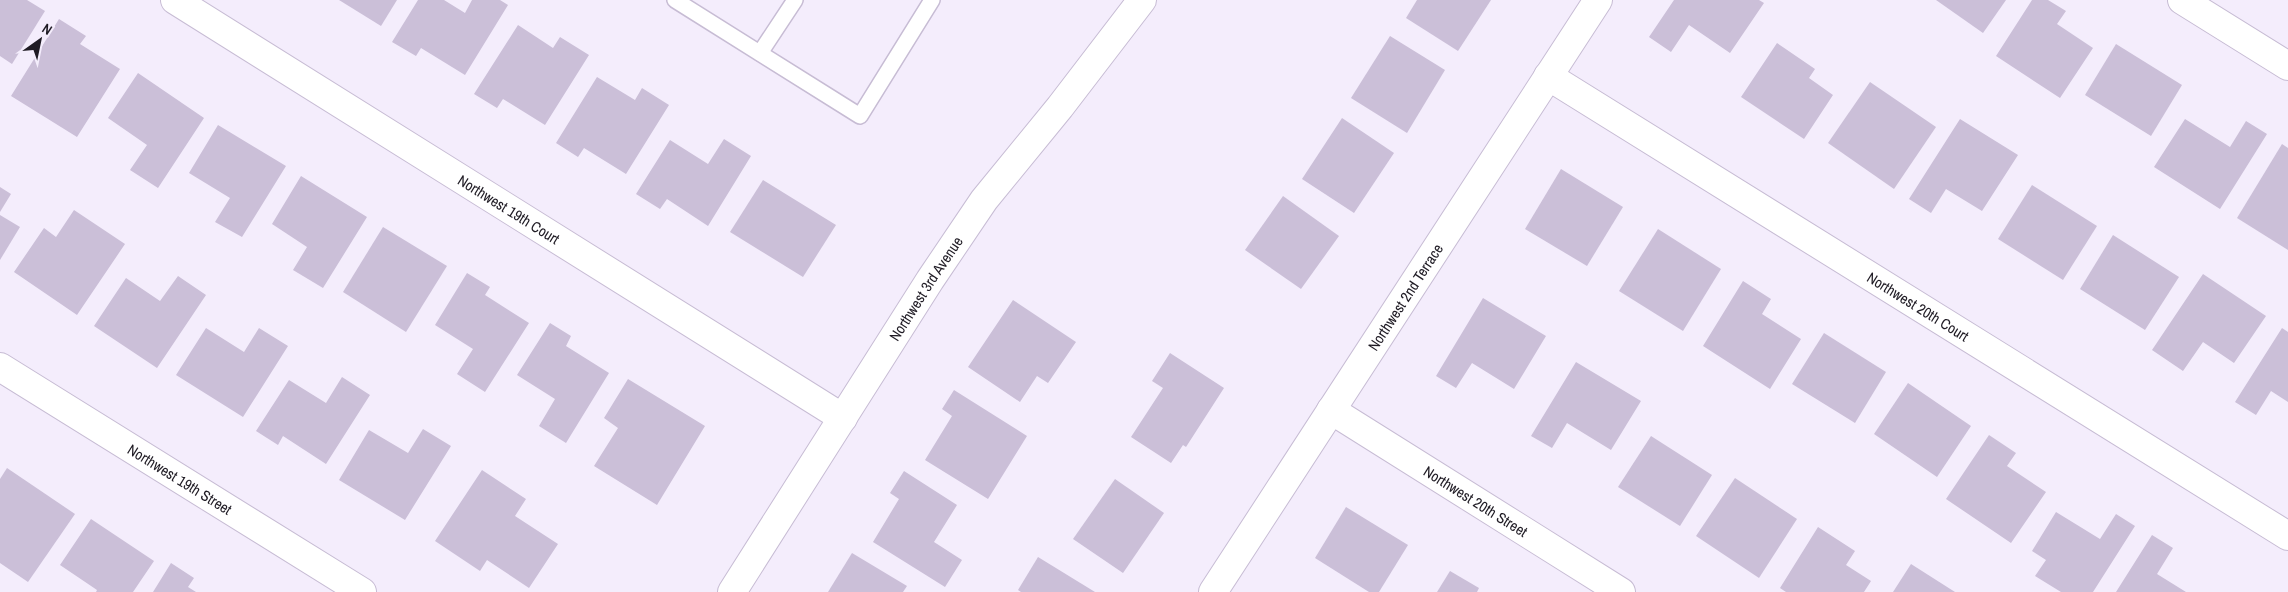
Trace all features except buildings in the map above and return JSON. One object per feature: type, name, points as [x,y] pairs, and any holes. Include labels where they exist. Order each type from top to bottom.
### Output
[{"type":"street","name":"Northwest 19th Court","points":[[175,0],[843,418]]},
{"type":"street","name":"Northwest 2nd Terrace","points":[[1213,592],[1598,0]]},
{"type":"street","points":[[2182,0],[2288,66]]},
{"type":"street","name":"Northwest 3rd Avenue","points":[[732,592],[984,200],[1060,107],[1138,2]]},
{"type":"street","name":"Northwest 20th Court","points":[[1548,76],[2288,536]]},
{"type":"street","name":"Northwest 19th Street","points":[[0,367],[362,592]]},
{"type":"street","name":"Northwest 20th Street","points":[[1331,410],[1621,592]]},
{"type":"lane","points":[[675,0],[860,116],[932,0]]},
{"type":"lane","points":[[760,53],[795,0]]}]
